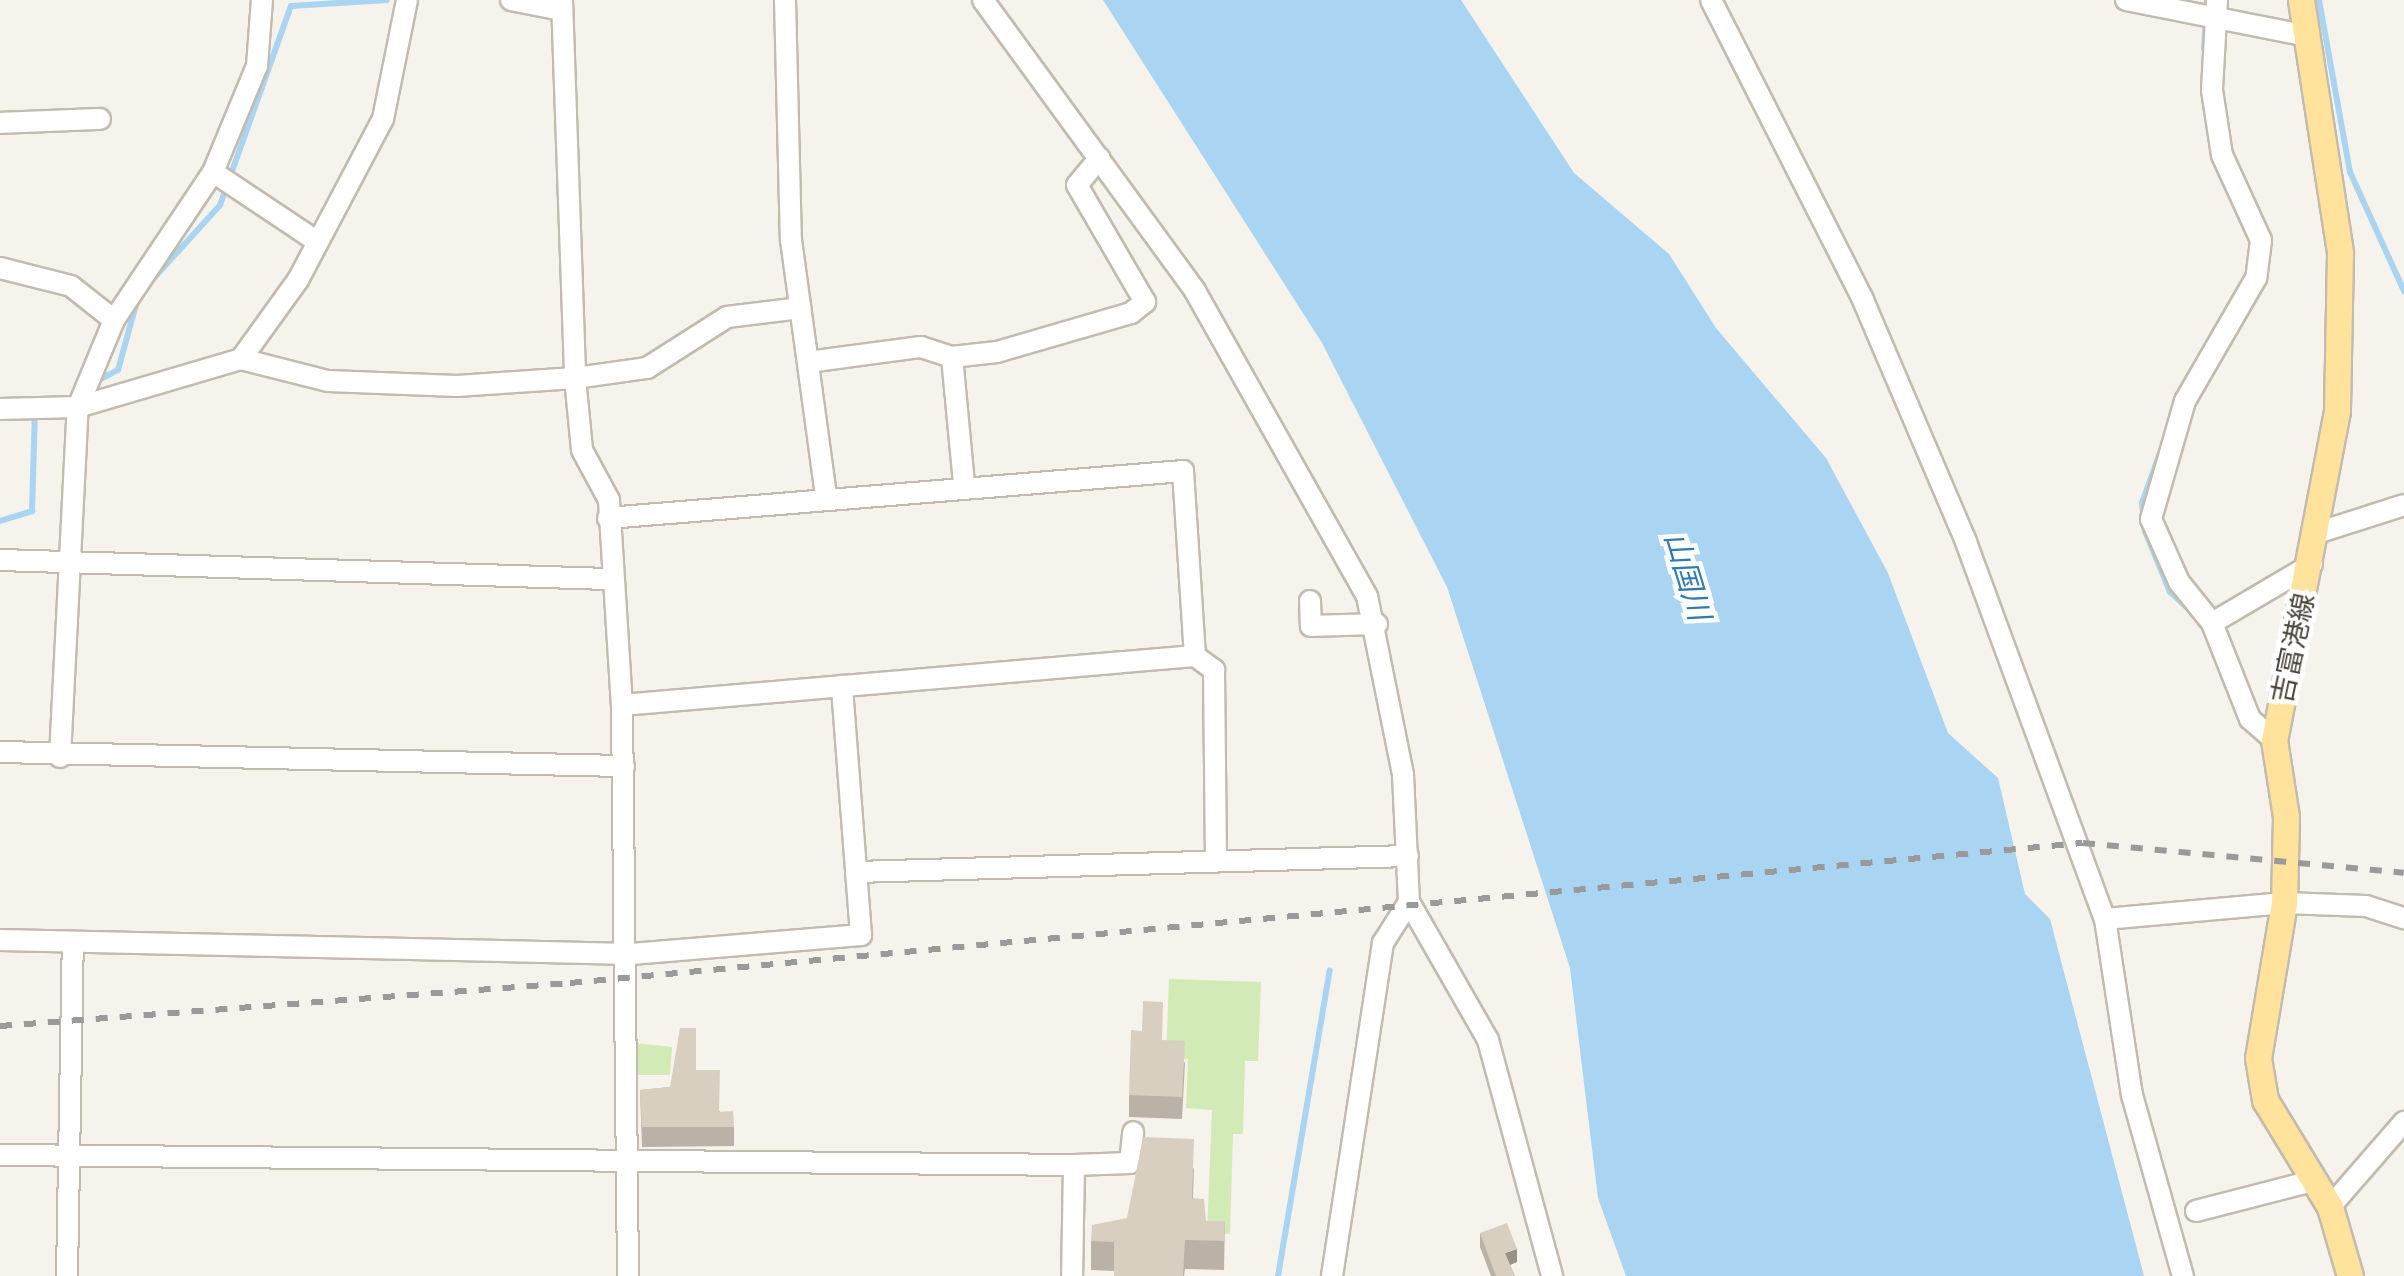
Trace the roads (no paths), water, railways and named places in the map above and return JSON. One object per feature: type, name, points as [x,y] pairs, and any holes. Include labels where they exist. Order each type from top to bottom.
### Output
[{"type":"main road","name":"吉富港線","points":[[2301,0],[2340,253],[2337,412],[2312,564],[2274,740],[2286,817],[2284,903],[2258,1058],[2265,1100],[2330,1207],[2348,1274]]},
{"type":"street","points":[[60,757],[64,561],[78,407],[114,320],[213,172],[257,66],[262,0]]},
{"type":"street","points":[[241,359],[318,242],[383,119],[408,0]]},
{"type":"street","points":[[511,0],[562,5],[574,378],[582,450],[608,500],[608,579],[622,705],[630,954],[628,1276]]},
{"type":"street","points":[[785,0],[800,308],[826,494]]},
{"type":"street","points":[[983,0],[1100,158],[1246,377],[1377,624],[1408,856],[1409,902],[1488,1040],[1552,1276]]},
{"type":"street","points":[[1711,0],[1878,334],[1966,542],[2106,920],[2132,1094],[2183,1276]]},
{"type":"street","points":[[2126,0],[2217,10],[2308,36]]},
{"type":"street","points":[[2217,10],[2212,90],[2222,155],[2261,240],[2256,278],[2185,401],[2151,519],[2179,582],[2212,623],[2250,719],[2274,740]]},
{"type":"street","points":[[0,123],[100,119]]},
{"type":"street","points":[[808,362],[921,347],[952,357],[997,352],[1145,302],[1077,185],[1100,158]]},
{"type":"street","points":[[213,172],[318,242]]},
{"type":"street","points":[[0,268],[72,286],[114,320]]},
{"type":"street","points":[[0,409],[78,407],[241,359],[328,381],[457,386],[574,378],[648,368],[727,317],[800,308]]},
{"type":"street","points":[[952,357],[964,485]]},
{"type":"street","points":[[608,518],[826,494],[1184,470],[1196,656]]},
{"type":"street","points":[[2317,533],[2404,505]]},
{"type":"street","points":[[0,560],[608,579]]},
{"type":"street","points":[[2212,623],[2312,564]]},
{"type":"street","points":[[1310,601],[1311,626],[1377,624]]},
{"type":"street","points":[[622,705],[1196,656],[1214,670],[1216,858]]},
{"type":"street","points":[[0,940],[630,954],[861,935],[842,686]]},
{"type":"street","points":[[0,752],[60,757],[624,766]]},
{"type":"street","points":[[856,872],[1216,858],[1408,856]]},
{"type":"street","points":[[1332,1276],[1383,943],[1409,902]]},
{"type":"street","points":[[2106,920],[2284,903],[2366,906],[2404,918]]},
{"type":"street","points":[[67,1276],[73,943]]},
{"type":"street","points":[[2330,1207],[2404,1122]]},
{"type":"street","points":[[0,1155],[1074,1165],[1130,1163],[1133,1132]]},
{"type":"street","points":[[1072,1276],[1074,1165]]},
{"type":"street","points":[[2196,1211],[2312,1181]]},
{"type":"water","name":"山国川","points":[[1103,0],[1461,0],[1574,173],[1669,254],[1716,328],[1826,458],[1888,573],[1948,733],[1998,778],[2025,894],[2050,919],[2144,1276],[1626,1276],[1598,1198],[1570,968],[1447,587],[1322,343]]},
{"type":"waterway","points":[[153,279],[220,205],[291,6],[387,0]]},
{"type":"waterway","points":[[2204,49],[2207,0]]},
{"type":"waterway","points":[[2319,0],[2350,172],[2404,291]]},
{"type":"waterway","points":[[95,382],[118,370],[137,301]]},
{"type":"waterway","points":[[0,521],[32,511],[35,412]]},
{"type":"waterway","points":[[2160,453],[2142,503],[2145,531],[2170,592],[2189,609]]},
{"type":"waterway","points":[[1278,1276],[1330,970]]},
{"type":"railway","points":[[0,1026],[570,983],[2083,843],[2404,873]]}]
